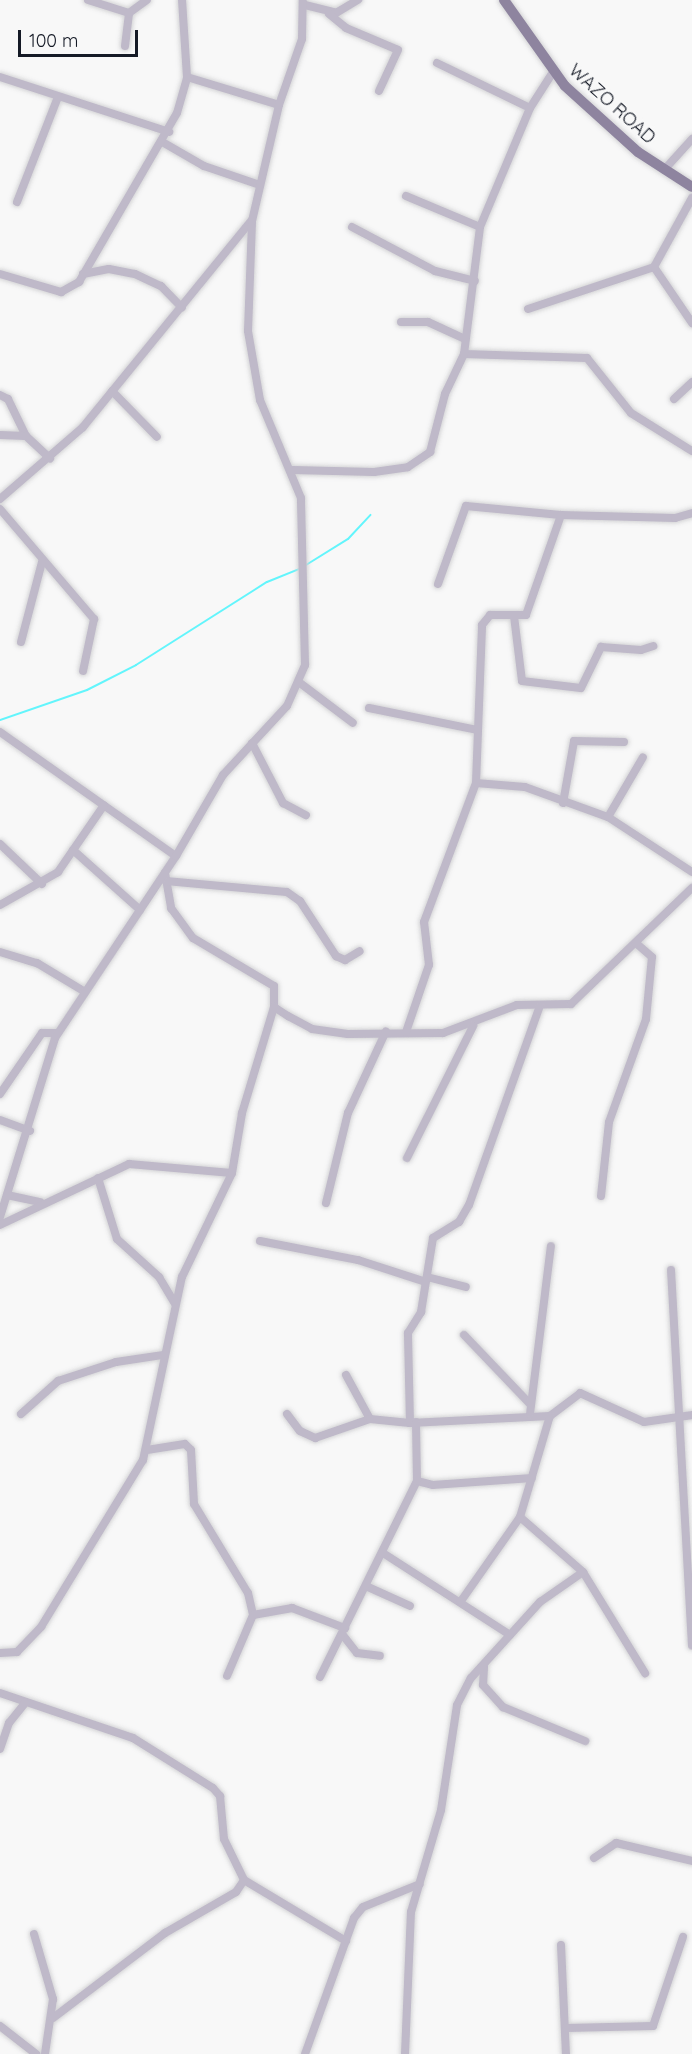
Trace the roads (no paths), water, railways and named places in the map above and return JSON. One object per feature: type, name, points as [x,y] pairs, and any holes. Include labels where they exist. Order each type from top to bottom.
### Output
[{"type":"main road","name":"WAZO ROAD","points":[[504,0],[553,72],[664,170],[692,187]]},
{"type":"street","points":[[88,0],[129,13]]},
{"type":"street","points":[[124,46],[129,13],[147,0]]},
{"type":"street","points":[[0,274],[61,292],[74,289],[106,228],[164,143],[169,132],[187,77],[182,0]]},
{"type":"street","points":[[329,14],[358,0]]},
{"type":"street","points":[[0,1217],[30,1131],[57,1034],[140,910],[166,877],[223,776],[252,744],[300,683],[307,646],[305,543],[293,470],[260,400],[248,331],[252,221],[279,105],[302,39],[304,2],[329,14],[346,28],[398,50],[379,92]]},
{"type":"street","points":[[437,63],[530,108]]},
{"type":"street","points":[[293,470],[374,472],[423,460],[464,354],[480,227],[530,108],[553,72]]},
{"type":"street","points":[[187,77],[279,105]]},
{"type":"street","points":[[0,78],[169,132]]},
{"type":"street","points":[[17,202],[58,97]]},
{"type":"street","points":[[664,170],[692,139]]},
{"type":"street","points":[[164,143],[204,166],[260,185]]},
{"type":"street","points":[[406,196],[480,227]]},
{"type":"street","points":[[528,309],[654,267],[692,198]]},
{"type":"street","points":[[0,500],[50,458],[112,391],[252,221]]},
{"type":"street","points":[[352,227],[435,271],[475,281]]},
{"type":"street","points":[[654,267],[692,323]]},
{"type":"street","points":[[83,274],[109,269],[135,274],[161,286],[182,308]]},
{"type":"street","points":[[401,322],[428,322],[465,339]]},
{"type":"street","points":[[464,354],[587,358],[631,413],[692,451]]},
{"type":"street","points":[[674,399],[692,382]]},
{"type":"street","points":[[112,391],[157,437]]},
{"type":"street","points":[[0,395],[8,399],[26,435],[50,458]]},
{"type":"street","points":[[0,435],[26,435]]},
{"type":"street","points":[[438,584],[466,506],[561,515],[675,518],[692,513]]},
{"type":"street","points":[[0,509],[42,562],[94,619],[83,671]]},
{"type":"street","points":[[406,1032],[429,965],[424,922],[476,783],[477,730],[483,696],[482,625],[490,615],[526,615],[561,515]]},
{"type":"street","points":[[21,642],[42,562]]},
{"type":"street","points":[[514,616],[522,681],[581,688],[601,647],[635,650],[652,646]]},
{"type":"street","points":[[300,683],[353,723]]},
{"type":"street","points":[[369,708],[477,730]]},
{"type":"street","points":[[0,732],[176,856]]},
{"type":"street","points":[[563,803],[574,741],[624,742]]},
{"type":"street","points":[[252,744],[283,803],[306,815]]},
{"type":"street","points":[[608,817],[643,757]]},
{"type":"street","points":[[476,783],[525,787],[563,803],[608,817],[692,872]]},
{"type":"street","points":[[0,904],[42,884],[73,850],[104,805]]},
{"type":"street","points":[[0,844],[42,884]]},
{"type":"street","points":[[73,850],[140,910]]},
{"type":"street","points":[[166,877],[287,892],[300,901],[336,956],[345,960],[360,951]]},
{"type":"street","points":[[0,1653],[17,1652],[55,1608],[147,1450],[163,1355],[175,1304],[192,1251],[232,1173],[242,1113],[274,1007],[274,987],[194,938],[171,908],[166,877]]},
{"type":"street","points":[[274,1007],[324,1032],[443,1033],[473,1026],[517,1005],[571,1004],[584,997],[692,888]]},
{"type":"street","points":[[601,1196],[609,1122],[646,1019],[652,957],[636,943]]},
{"type":"street","points":[[0,952],[37,963],[85,992]]},
{"type":"street","points":[[320,1677],[368,1587],[407,1492],[417,1481],[408,1333],[421,1312],[433,1238],[459,1222],[469,1205],[540,1006]]},
{"type":"street","points":[[407,1158],[473,1026]]},
{"type":"street","points":[[326,1203],[348,1113],[386,1031]]},
{"type":"street","points":[[0,1094],[42,1034],[57,1034]]},
{"type":"street","points":[[0,1120],[30,1131]]},
{"type":"street","points":[[0,1225],[19,1219],[40,1202],[98,1178],[116,1167],[144,1163],[232,1173]]},
{"type":"street","points":[[98,1178],[117,1239],[159,1277],[175,1304]]},
{"type":"street","points":[[7,1195],[40,1202]]},
{"type":"street","points":[[260,1241],[358,1260],[426,1279],[466,1287]]},
{"type":"street","points":[[530,1414],[551,1246]]},
{"type":"street","points":[[671,1270],[681,1416],[692,1645]]},
{"type":"street","points":[[464,1335],[530,1404]]},
{"type":"street","points":[[21,1414],[58,1381],[116,1362],[163,1355]]},
{"type":"street","points":[[346,1375],[370,1419]]},
{"type":"street","points":[[461,1601],[520,1517],[550,1416],[580,1393],[644,1422],[692,1415]]},
{"type":"street","points":[[287,1414],[300,1431],[315,1438],[370,1419],[413,1423],[530,1414],[550,1416]]},
{"type":"street","points":[[147,1450],[186,1444],[191,1450],[194,1504],[248,1593],[253,1615],[227,1676]]},
{"type":"street","points":[[417,1481],[433,1485],[532,1478]]},
{"type":"street","points":[[520,1517],[583,1572],[593,1597],[625,1635],[645,1673]]},
{"type":"street","points":[[383,1553],[461,1601],[482,1621],[510,1635]]},
{"type":"street","points":[[405,2054],[413,1966],[408,1935],[441,1810],[451,1723],[471,1678],[540,1602],[583,1572]]},
{"type":"street","points":[[368,1587],[410,1606]]},
{"type":"street","points":[[253,1615],[292,1608],[344,1631],[357,1653],[380,1656]]},
{"type":"street","points":[[484,1666],[483,1685],[503,1707],[585,1741]]},
{"type":"street","points":[[0,1693],[133,1738],[213,1788],[220,1796],[224,1839],[244,1880],[346,1941]]},
{"type":"street","points":[[0,1749],[9,1723],[26,1703]]},
{"type":"street","points":[[594,1858],[616,1843],[692,1860]]},
{"type":"street","points":[[53,2018],[165,1933],[236,1892],[244,1880]]},
{"type":"street","points":[[305,2054],[346,1941],[363,1907],[420,1884]]},
{"type":"street","points":[[34,1934],[50,1984],[53,2018],[45,2054]]},
{"type":"street","points":[[566,2028],[653,2026],[683,1938]]},
{"type":"street","points":[[561,1945],[566,2054]]},
{"type":"street","points":[[0,2026],[36,2054]]},
{"type":"waterway","points":[[306,565],[348,539],[370,515]]},
{"type":"waterway","points":[[0,720],[87,690],[136,665],[267,582],[301,568]]}]
